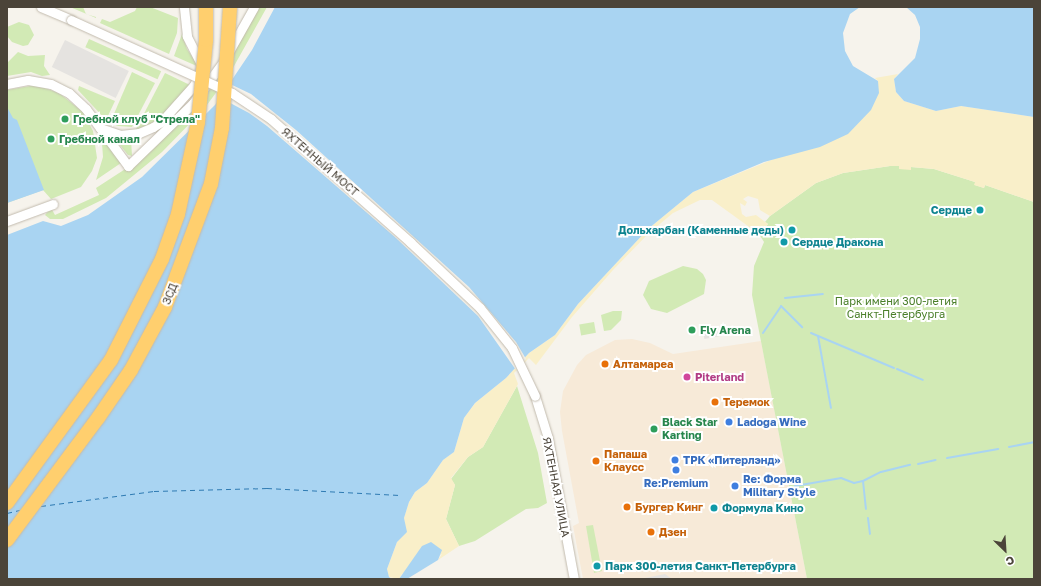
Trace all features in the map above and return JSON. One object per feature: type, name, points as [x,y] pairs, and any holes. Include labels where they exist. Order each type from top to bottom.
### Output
[{"type":"highway","name":"ЗСД","points":[[7,503],[111,360],[162,259],[178,214],[198,122],[206,40],[206,7]]},
{"type":"highway","name":"ЗСД","points":[[7,540],[98,418],[131,370],[165,307],[211,184],[222,128],[230,7]]},
{"type":"street","name":"ЯХТЕННЫЙ МОСТ","points":[[41,7],[232,93],[271,119],[410,242],[480,308],[512,348],[535,396]]},
{"type":"street","points":[[100,128],[120,135],[146,130],[161,122],[194,85],[202,66],[187,36],[184,7]]},
{"type":"street","points":[[7,84],[28,80],[60,88],[78,101],[128,166],[193,103],[223,62],[254,7]]},
{"type":"street","points":[[7,221],[53,204]]},
{"type":"street","name":"ЯХТЕННАЯ УЛИЦА","points":[[535,396],[548,438],[574,579]]},
{"type":"shaded area","points":[[65,40],[129,71],[116,98],[52,67]]},
{"type":"shaded area","points":[[730,329],[731,334],[704,339],[703,334]]},
{"type":"shaded area","name":"ТРК «Питерлэнд»","points":[[632,339],[650,343],[673,354],[761,341],[807,579],[583,579],[573,526],[579,523],[562,431],[560,412],[563,391],[577,365],[586,355],[615,340]]},
{"type":"shaded area","points":[[665,574],[672,579],[640,579]]},
{"type":"green space","points":[[70,7],[83,7],[86,14]]},
{"type":"green space","points":[[137,7],[150,7],[178,18],[177,33],[169,54],[100,23],[102,19],[110,22],[135,11]]},
{"type":"green space","points":[[257,7],[267,7],[229,75],[204,109],[162,152],[106,198],[63,219],[50,219],[45,215],[51,208],[55,215],[99,195],[96,188],[133,164],[192,110]]},
{"type":"green space","points":[[19,22],[29,25],[34,35],[28,45],[23,46],[12,42],[7,36],[7,27]]},
{"type":"green space","points":[[182,34],[187,49],[199,67],[174,56]]},
{"type":"green space","points":[[89,39],[161,71],[158,79],[85,47]]},
{"type":"green space","points":[[18,52],[28,56],[45,55],[44,66],[50,75],[42,76],[31,72],[7,76],[7,63]]},
{"type":"green space","points":[[132,72],[155,83],[132,127],[118,126],[110,123]]},
{"type":"green space","points":[[165,73],[190,85],[163,114],[152,123],[135,131]]},
{"type":"green space","name":"Гребной канал","points":[[36,85],[59,93],[83,112],[93,131],[97,158],[92,171],[81,187],[51,199],[43,190],[7,203],[7,90]]},
{"type":"green space","points":[[79,86],[115,101],[106,120],[78,90]]},
{"type":"green space","points":[[126,139],[131,139],[132,156],[128,155],[120,145]]},
{"type":"green space","points":[[105,141],[121,163],[96,180],[103,157],[102,143]]},
{"type":"green space","name":"Парк имени 300-летия Санкт-Петербурга","points":[[890,166],[900,166],[899,169],[911,167],[934,169],[975,182],[975,185],[984,188],[985,185],[1034,202],[1034,579],[807,579],[752,295],[754,266],[764,242],[759,234],[768,224],[765,222],[770,216],[816,183],[843,173]]},
{"type":"green space","points":[[683,266],[697,269],[703,274],[706,280],[704,294],[667,313],[651,309],[643,295],[649,281]]},
{"type":"green space","points":[[613,311],[622,311],[621,320],[611,330],[604,331],[601,315]]},
{"type":"green space","points":[[594,322],[596,333],[581,335],[579,325]]},
{"type":"green space","points":[[517,386],[538,453],[547,503],[538,508],[526,509],[475,541],[459,546],[446,519],[455,485],[451,479],[468,457],[483,447]]},
{"type":"green space","points":[[593,525],[602,571],[594,573],[586,526]]},
{"type":"sand","points":[[898,74],[894,79],[896,92],[904,101],[936,111],[961,106],[1034,117],[1034,202],[985,185],[984,188],[974,185],[975,182],[934,169],[911,167],[911,170],[899,169],[899,166],[890,166],[843,173],[816,183],[770,216],[760,210],[758,199],[748,196],[743,199],[747,202],[745,206],[740,203],[742,214],[746,217],[756,215],[768,224],[759,234],[712,200],[700,200],[673,213],[649,233],[613,270],[572,317],[536,365],[529,358],[514,373],[518,384],[483,447],[468,457],[451,478],[455,485],[446,519],[459,546],[438,560],[442,554],[402,574],[399,579],[389,577],[387,569],[397,542],[406,532],[404,518],[409,502],[415,492],[427,483],[443,460],[454,452],[464,418],[475,403],[506,378],[529,353],[555,335],[578,304],[648,229],[693,192],[786,154],[878,81],[875,78]]},
{"type":"water","points":[[275,7],[860,7],[850,14],[843,33],[845,51],[853,66],[878,81],[879,93],[871,110],[848,134],[820,147],[764,162],[693,192],[648,229],[578,304],[555,335],[529,353],[506,378],[475,403],[464,418],[454,452],[443,460],[427,483],[415,492],[409,502],[404,518],[407,532],[397,542],[387,569],[389,577],[392,579],[7,579],[7,235],[43,221],[61,226],[88,215],[142,177],[215,105],[252,50]]},
{"type":"water","points":[[906,7],[1034,7],[1034,117],[961,106],[936,111],[904,101],[896,92],[894,79],[915,58],[920,39],[920,27],[915,15]]},
{"type":"water","name":"Гребной канал","points":[[7,107],[13,118],[17,120],[44,190],[7,203]]},
{"type":"water","points":[[431,542],[442,550],[438,560],[407,579],[399,579],[422,546]]},
{"type":"pier","points":[[228,83],[251,94],[296,130],[469,287],[516,342],[526,359],[516,370],[478,316],[396,238],[267,126],[249,113],[219,97]]},
{"type":"waterway","points":[[785,298],[823,294]]},
{"type":"waterway","points":[[763,333],[781,306],[802,327]]},
{"type":"waterway","points":[[811,333],[894,368]]},
{"type":"waterway","points":[[818,336],[831,408]]},
{"type":"waterway","points":[[897,369],[923,380]]},
{"type":"waterway","points":[[1009,447],[1034,442]]},
{"type":"waterway","points":[[947,458],[998,449]]},
{"type":"waterway","points":[[918,464],[936,460]]},
{"type":"waterway","points":[[795,486],[841,478],[854,483],[863,481],[881,472],[910,465]]},
{"type":"waterway","points":[[863,481],[866,509]]},
{"type":"waterway","points":[[868,518],[870,534]]},
{"type":"ferry route","points":[[41,506],[154,491],[267,488],[400,495]]},
{"type":"ferry route","points":[[7,513],[20,510]]},
{"type":"place","name":"Гребной клуб \"Стрела\"","points":[[65,119]]},
{"type":"place","name":"Гребной канал","points":[[51,139]]},
{"type":"place","name":"Сердце","points":[[980,210]]},
{"type":"place","name":"Дольхарбан (Каменные деды)","points":[[792,230]]},
{"type":"place","name":"Сердце Дракона","points":[[784,242]]},
{"type":"place","name":"Fly Arena","points":[[692,330]]},
{"type":"place","name":"Алтамареа","points":[[605,364]]},
{"type":"place","name":"Piterland","points":[[687,377]]},
{"type":"place","name":"Теремок","points":[[715,402]]},
{"type":"place","name":"Ladoga Wine","points":[[729,422]]},
{"type":"place","name":"Black Star Karting","points":[[654,429]]},
{"type":"place","name":"ТРК «Питерлэнд»","points":[[675,460]]},
{"type":"place","name":"Папаша Клаусс","points":[[596,461]]},
{"type":"place","name":"Re:Premium","points":[[676,470]]},
{"type":"place","name":"Re: Форма Military Style","points":[[735,486]]},
{"type":"place","name":"Бургер Кинг","points":[[627,507]]},
{"type":"place","name":"Формула Кино","points":[[714,508]]},
{"type":"place","name":"Дзен","points":[[651,532]]},
{"type":"place","name":"Парк 300-летия Санкт-Петербурга","points":[[597,566]]}]
